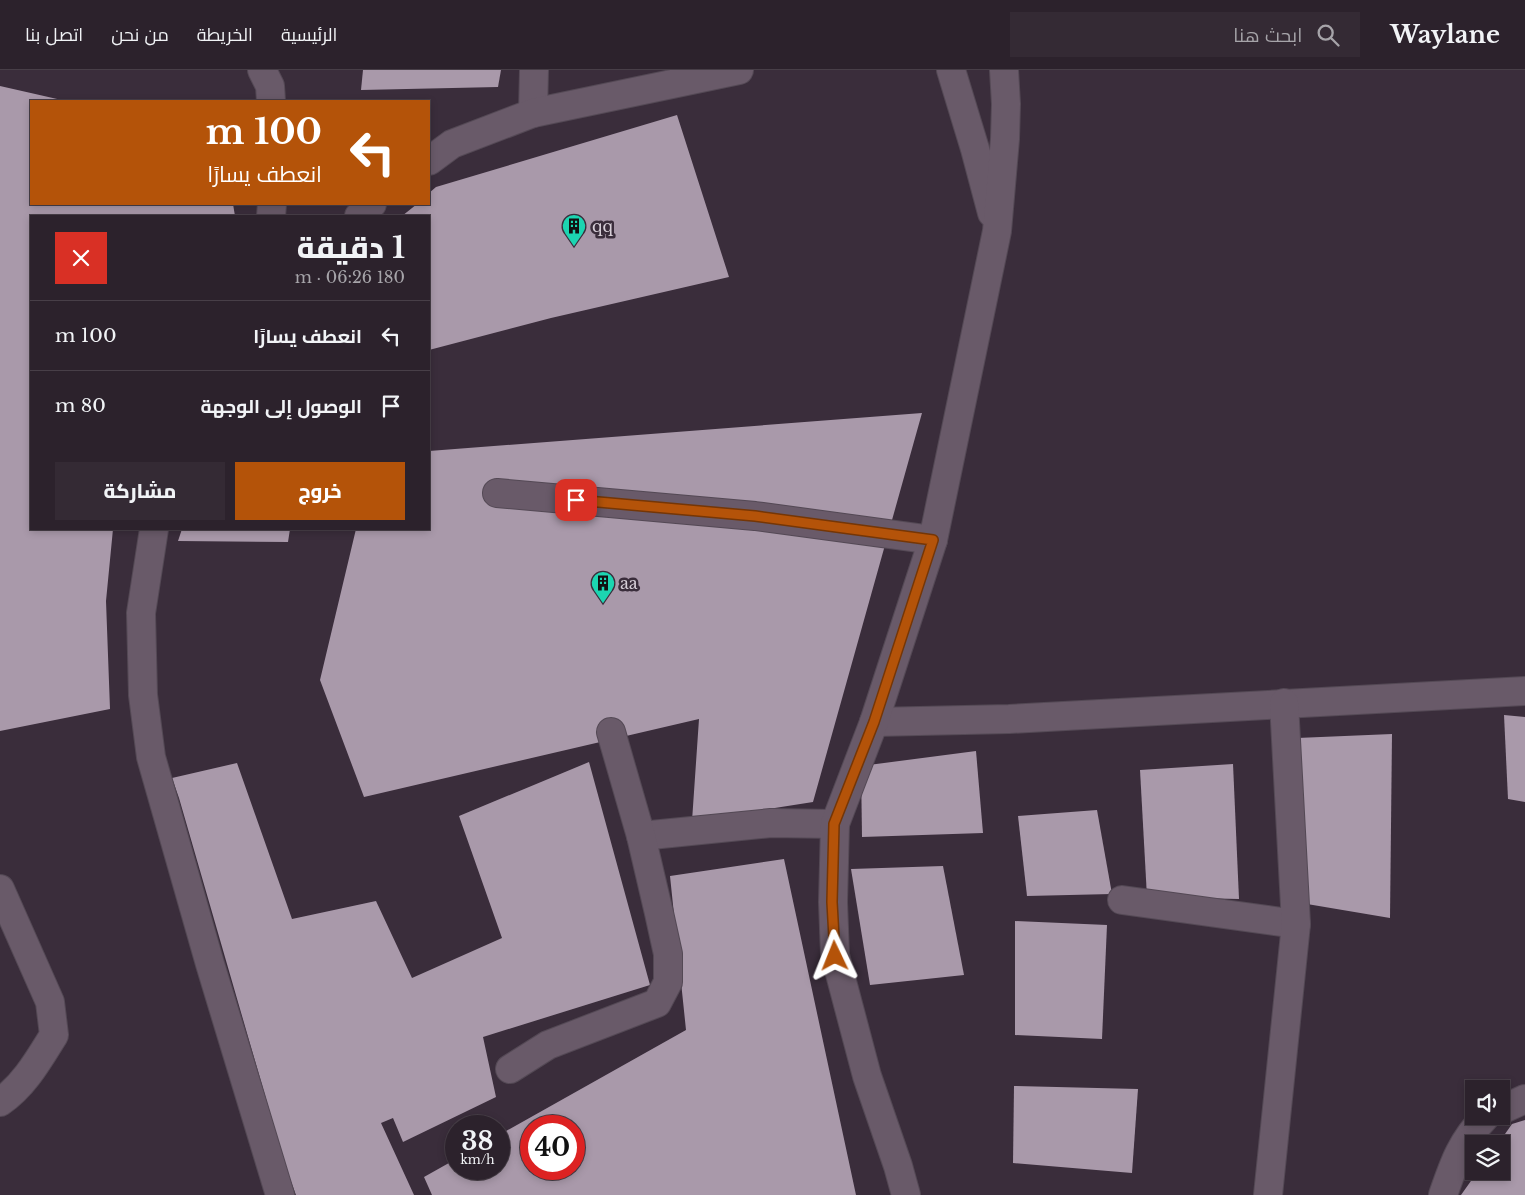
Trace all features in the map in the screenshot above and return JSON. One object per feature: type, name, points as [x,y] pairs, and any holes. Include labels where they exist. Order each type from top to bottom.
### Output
[{"type":"street","points":[[262,70],[270,86],[271,100]]},
{"type":"street","points":[[533,113],[534,70]]},
{"type":"street","points":[[430,160],[452,144],[533,113],[739,70]]},
{"type":"street","points":[[951,70],[975,149],[997,232]]},
{"type":"street","points":[[906,1195],[867,1076],[835,956],[832,902],[834,824],[874,722],[933,540],[997,232],[1006,139],[1004,70]]},
{"type":"street","points":[[360,215],[371,205]]},
{"type":"street","points":[[497,492],[755,516],[933,540]]},
{"type":"street","points":[[154,530],[141,612],[143,695],[151,757],[210,964],[280,1195]]},
{"type":"street","points":[[874,722],[1009,719],[1525,691]]},
{"type":"street","points":[[1268,1195],[1296,924],[1284,703]]},
{"type":"street","points":[[510,1069],[548,1045],[657,1002],[668,982],[668,954],[641,836],[611,732]]},
{"type":"street","points":[[641,836],[771,823],[834,824]]},
{"type":"street","points":[[0,889],[50,1002],[54,1035],[28,1075],[10,1096],[0,1102]]},
{"type":"street","points":[[1122,900],[1296,924]]},
{"type":"street","points":[[1510,1106],[1525,1099]]},
{"type":"street","points":[[1443,1195],[1457,1156],[1468,1137],[1478,1125]]},
{"type":"building","points":[[363,70],[501,70],[498,87],[361,90]]},
{"type":"building","points":[[0,86],[62,100],[30,100],[30,205],[233,205],[235,215],[30,215],[30,530],[113,530],[106,601],[110,709],[0,731]]},
{"type":"building","name":"qq","points":[[677,115],[729,277],[551,318],[430,350],[430,215],[403,215],[416,205],[430,205],[430,192],[436,187]]},
{"type":"building","name":"aa","points":[[922,413],[813,802],[692,821],[699,719],[364,797],[320,680],[356,530],[430,530],[430,451]]},
{"type":"building","points":[[182,530],[290,530],[288,542],[178,541]]},
{"type":"building","points":[[1504,715],[1525,717],[1525,802],[1508,799]]},
{"type":"building","points":[[1392,734],[1390,918],[1307,904],[1297,738]]},
{"type":"building","points":[[976,751],[983,833],[862,837],[861,766]]},
{"type":"building","points":[[589,762],[650,985],[483,1037],[496,1097],[459,1115],[445,1115],[445,1122],[403,1142],[393,1118],[381,1123],[414,1195],[296,1195],[286,1168],[172,778],[237,763],[292,919],[376,901],[412,978],[502,938],[459,816]]},
{"type":"building","points":[[1233,764],[1239,899],[1147,897],[1140,770]]},
{"type":"building","points":[[1097,810],[1112,894],[1027,896],[1018,816]]},
{"type":"building","points":[[784,859],[856,1195],[432,1195],[424,1177],[445,1165],[445,1180],[510,1180],[510,1129],[520,1123],[520,1180],[585,1180],[585,1115],[535,1115],[686,1030],[670,876]]},
{"type":"building","points":[[943,866],[964,975],[870,985],[851,869]]},
{"type":"building","points":[[1015,921],[1107,925],[1102,1039],[1015,1035]]},
{"type":"building","points":[[1014,1086],[1138,1089],[1132,1173],[1013,1163]]},
{"type":"building","points":[[1525,1120],[1525,1195],[1461,1195],[1472,1180],[1510,1180],[1510,1135],[1504,1135],[1512,1124]]},
{"type":"place","name":"qq","points":[[574,247]]},
{"type":"place","name":"aa","points":[[603,604]]},
{"type":"route","points":[[576,500],[755,516],[933,540],[874,722],[834,824],[832,902],[835,956]]}]
